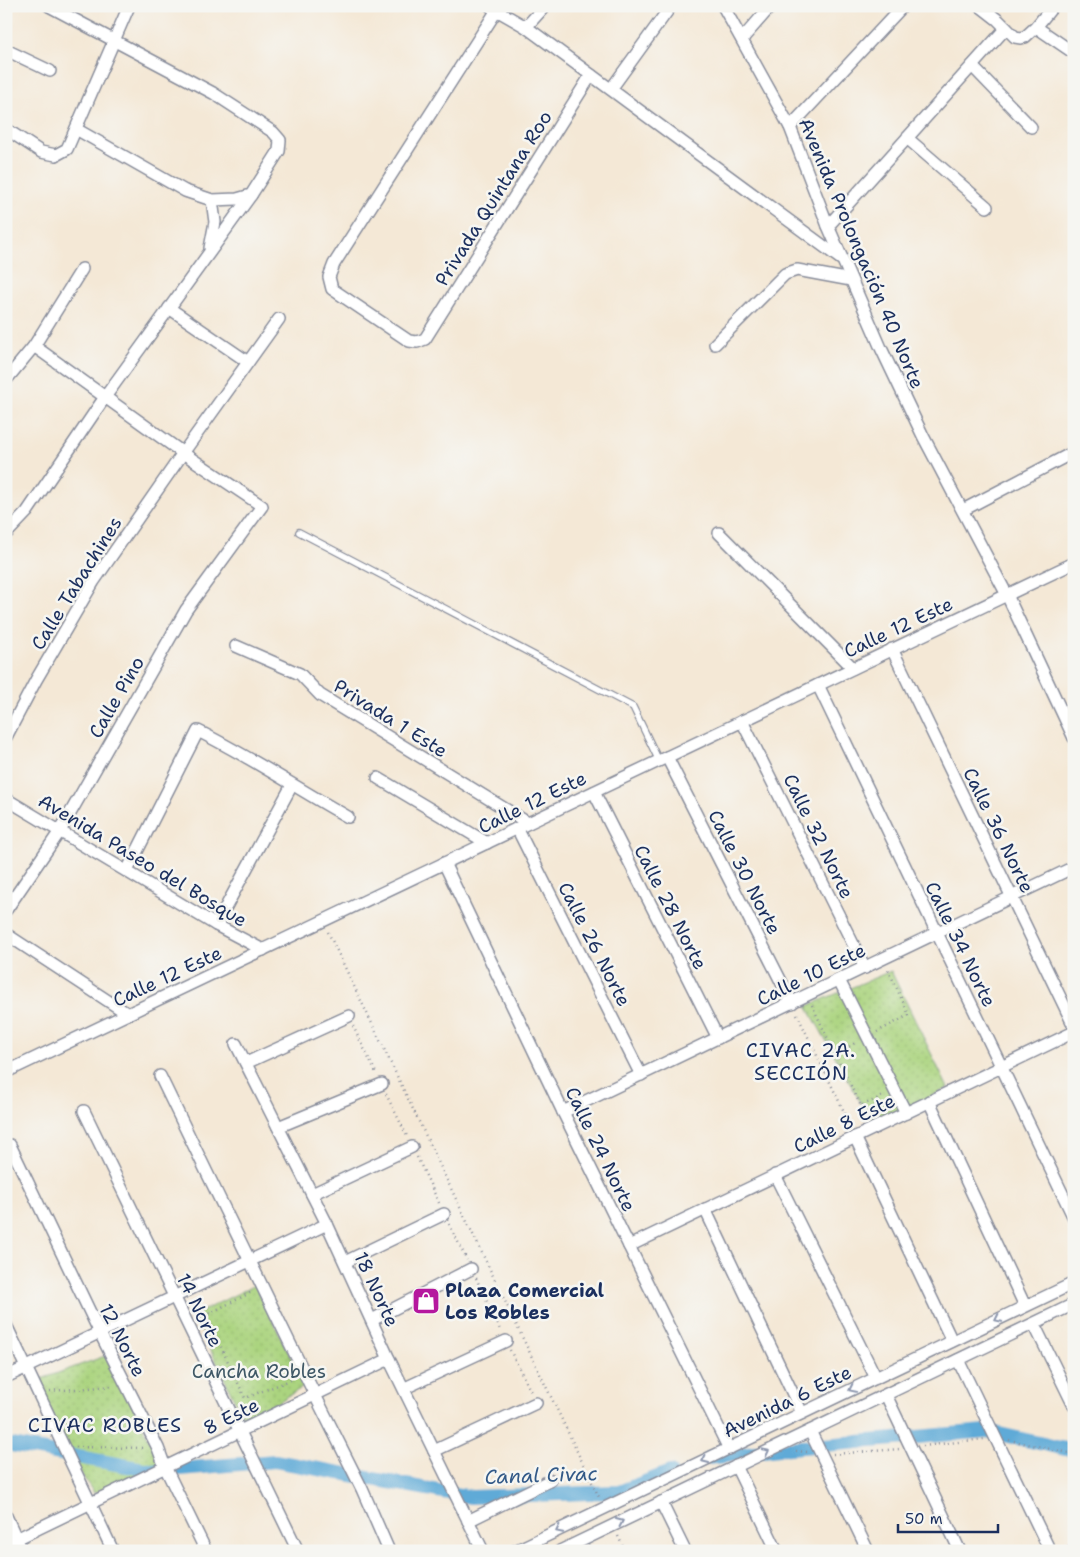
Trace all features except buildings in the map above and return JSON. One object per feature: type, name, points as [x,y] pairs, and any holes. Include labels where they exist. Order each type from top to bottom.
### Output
[{"type":"street","points":[[6,534],[27,512],[105,398],[251,195],[279,151],[280,140],[273,132],[213,93],[49,6]]},
{"type":"street","points":[[6,129],[41,152],[56,154],[67,149],[129,6]]},
{"type":"street","points":[[526,27],[545,6]]},
{"type":"street","points":[[611,89],[671,6]]},
{"type":"street","name":"Avenida Prolongación 40 Norte","points":[[723,6],[790,127],[828,226],[881,348],[923,436],[1007,595],[1074,738]]},
{"type":"street","points":[[742,39],[771,6]]},
{"type":"street","points":[[790,127],[903,6]]},
{"type":"street","points":[[980,6],[1015,37],[1021,38],[1026,37],[1053,6]]},
{"type":"street","points":[[493,8],[526,27],[842,260]]},
{"type":"street","name":"Privada Quintana Roo","points":[[493,8],[334,264],[329,277],[332,289],[409,341],[425,340],[591,75]]},
{"type":"street","points":[[1036,27],[1074,53]]},
{"type":"street","points":[[828,226],[1006,28]]},
{"type":"street","points":[[6,50],[50,72]]},
{"type":"street","points":[[972,66],[1031,126]]},
{"type":"street","points":[[76,129],[186,191],[212,200],[237,199],[251,195]]},
{"type":"street","points":[[907,138],[986,207]]},
{"type":"street","points":[[209,252],[215,222],[212,200]]},
{"type":"street","points":[[6,380],[34,346],[82,270]]},
{"type":"street","points":[[715,344],[785,274],[797,270],[851,280]]},
{"type":"street","points":[[170,308],[248,362]]},
{"type":"street","name":"Calle Tabachines","points":[[6,737],[36,680],[94,581],[279,319]]},
{"type":"street","points":[[34,346],[183,453]]},
{"type":"street","points":[[963,510],[1074,452]]},
{"type":"street","name":"Calle Pino","points":[[6,910],[60,831],[186,610],[262,506],[183,453]]},
{"type":"street","points":[[719,533],[853,668]]},
{"type":"street","name":"Calle 12 Este","points":[[6,1072],[1074,563]]},
{"type":"street","name":"Privada 1 Este","points":[[236,646],[300,674],[320,695],[528,823]]},
{"type":"street","name":"Calle 36 Norte","points":[[892,649],[1074,1026]]},
{"type":"street","name":"Calle 34 Norte","points":[[818,685],[1074,1218]]},
{"type":"street","name":"Calle 32 Norte","points":[[742,721],[865,968]]},
{"type":"street","points":[[127,871],[198,731],[228,746],[348,817]]},
{"type":"street","name":"Calle 30 Norte","points":[[663,759],[792,1003]]},
{"type":"street","points":[[378,778],[487,843]]},
{"type":"street","points":[[216,925],[292,785]]},
{"type":"street","name":"Calle 28 Norte","points":[[594,792],[718,1038]]},
{"type":"street","name":"Avenida Paseo del Bosque","points":[[6,800],[216,925],[263,950]]},
{"type":"street","name":"Calle 26 Norte","points":[[517,828],[641,1075]]},
{"type":"street","name":"Calle 24 Norte","points":[[444,863],[563,1112],[729,1449]]},
{"type":"street","name":"Calle 10 Este","points":[[563,1112],[1074,868]]},
{"type":"street","points":[[6,934],[128,1014]]},
{"type":"street","points":[[839,980],[906,1113]]},
{"type":"street","points":[[246,1062],[349,1016]]},
{"type":"street","name":"Calle 8 Este","points":[[629,1246],[1074,1032]]},
{"type":"street","name":"18 Norte","points":[[236,1044],[327,1224],[389,1359],[405,1388],[483,1551]]},
{"type":"street","points":[[160,1076],[362,1489],[389,1551]]},
{"type":"street","points":[[278,1126],[382,1084]]},
{"type":"street","points":[[929,1101],[1025,1306]]},
{"type":"street","name":"14 Norte","points":[[84,1111],[298,1551]]},
{"type":"street","points":[[856,1137],[952,1341]]},
{"type":"street","name":"12 Norte","points":[[10,1145],[100,1333],[158,1448],[165,1467],[206,1551]]},
{"type":"street","points":[[312,1194],[412,1148]]},
{"type":"street","points":[[775,1175],[876,1378]]},
{"type":"street","points":[[705,1209],[802,1413]]},
{"type":"street","points":[[345,1262],[444,1214]]},
{"type":"street","points":[[6,1377],[327,1224]]},
{"type":"street","points":[[372,1320],[471,1269]]},
{"type":"street","name":"Avenida 6 Este","points":[[516,1551],[1074,1283]]},
{"type":"street","name":"Avenida 6 Este","points":[[560,1551],[1074,1304]]},
{"type":"street","points":[[1034,1324],[1074,1406]]},
{"type":"street","points":[[6,1325],[66,1447],[90,1504],[113,1551]]},
{"type":"street","points":[[405,1388],[506,1341]]},
{"type":"street","name":"8 Este","points":[[11,1541],[389,1359]]},
{"type":"street","points":[[958,1360],[1050,1551]]},
{"type":"street","points":[[904,1364],[915,1380]]},
{"type":"street","points":[[886,1395],[960,1551]]},
{"type":"street","points":[[434,1451],[536,1403]]},
{"type":"street","points":[[810,1431],[868,1551]]},
{"type":"street","points":[[736,1466],[777,1551]]},
{"type":"street","points":[[468,1521],[550,1480]]},
{"type":"street","points":[[631,1495],[640,1512]]},
{"type":"street","points":[[661,1502],[685,1551]]},
{"type":"street","points":[[6,1516],[11,1541],[22,1551]]},
{"type":"lane","points":[[299,532],[633,706],[663,759]]},
{"type":"path","points":[[320,922],[330,934],[604,1508]]},
{"type":"path","points":[[885,964],[909,1016]]},
{"type":"path","points":[[810,1002],[861,1106],[886,1095]]},
{"type":"path","points":[[792,1003],[856,1137]]},
{"type":"path","points":[[835,1054],[858,1041]]},
{"type":"path","points":[[200,1318],[256,1290]]},
{"type":"path","points":[[206,1315],[245,1398],[297,1378]]},
{"type":"path","points":[[39,1392],[123,1385]]},
{"type":"path","points":[[66,1447],[158,1448]]},
{"type":"path","points":[[613,1526],[625,1551]]},
{"type":"green space","points":[[891,971],[948,1088],[873,1125],[807,1006]]},
{"type":"green space","name":"Cancha Robles","points":[[255,1285],[305,1386],[245,1422],[194,1315]]},
{"type":"green space","points":[[105,1356],[123,1385],[161,1465],[94,1493],[74,1463],[36,1381]]},
{"type":"waterway","name":"Canal Civac","points":[[709,1458],[778,1449],[986,1431],[1074,1451]]},
{"type":"waterway","name":"Canal Civac","points":[[6,1444],[155,1471],[275,1461],[471,1497],[619,1492],[670,1472]]},
{"type":"place","name":"Plaza Comercial Los Robles","points":[[426,1301]]},
{"type":"district","name":"CIVAC 2A. SECCIÓN","points":[[801,1062]]},
{"type":"district","name":"CIVAC ROBLES","points":[[105,1425]]}]
